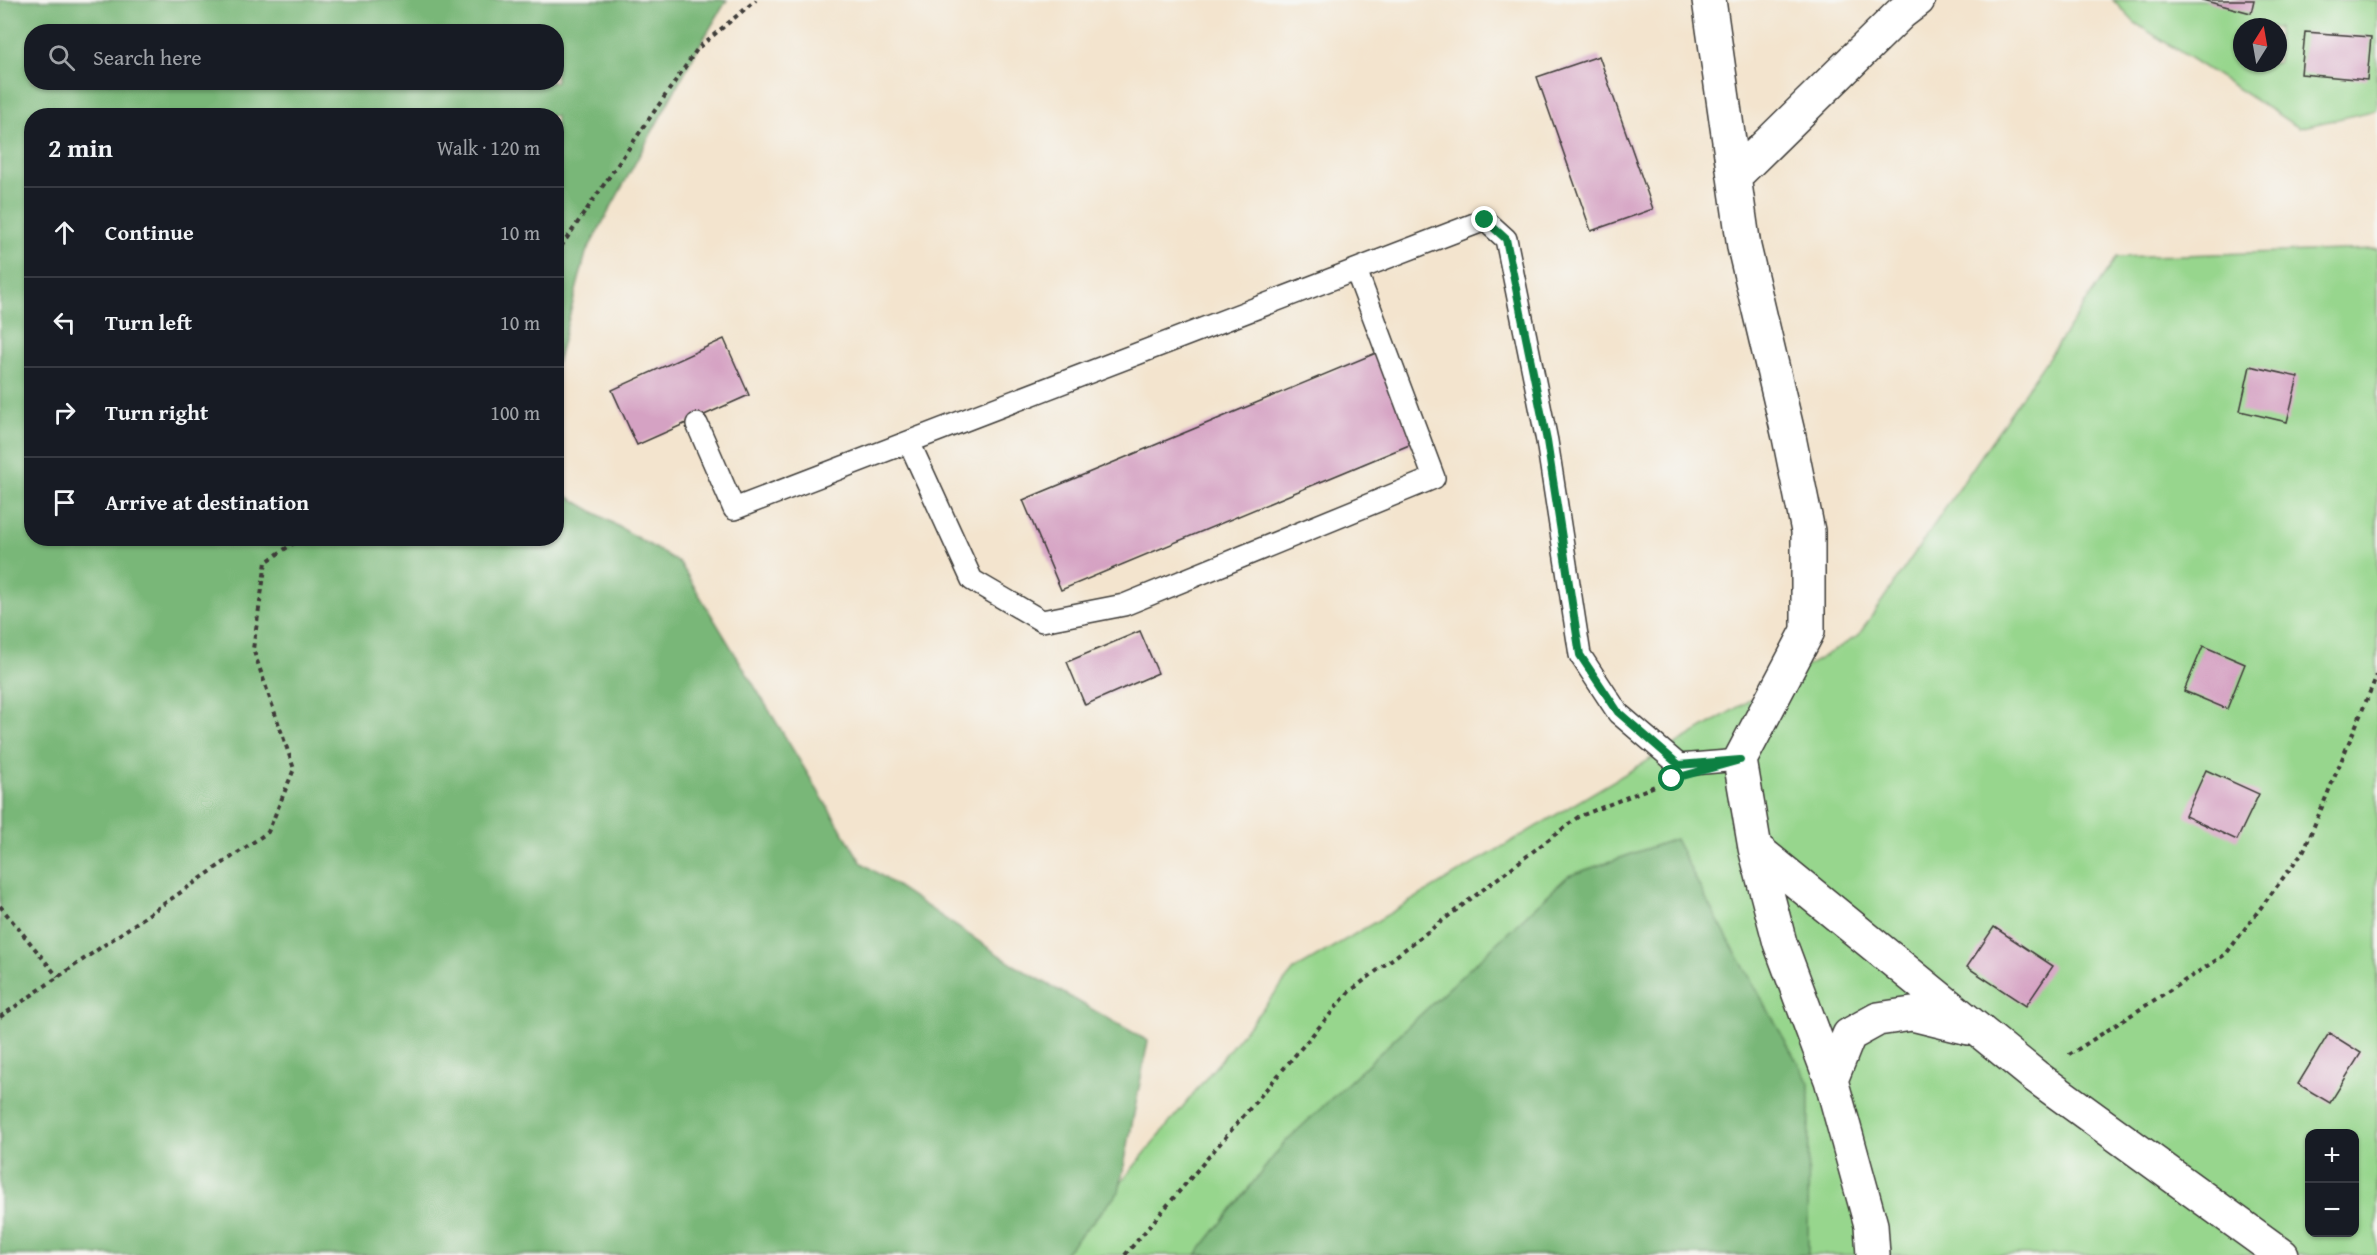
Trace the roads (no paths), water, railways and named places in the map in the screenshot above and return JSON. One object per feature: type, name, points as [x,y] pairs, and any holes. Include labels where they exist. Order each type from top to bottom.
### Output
[{"type":"street","points":[[1709,0],[1744,247],[1809,531],[1808,631],[1740,760],[1755,848],[1780,943],[1831,1080],[1871,1225],[1873,1255]]},
{"type":"street","points":[[1735,176],[1918,0]]},
{"type":"street","points":[[1755,848],[2035,1076],[2282,1255]]},
{"type":"street","points":[[1831,1080],[1849,1035],[1878,1019],[1912,1014],[1978,1030]]},
{"type":"lane","points":[[697,424],[734,509],[1485,220],[1506,239],[1547,441],[1580,655],[1618,712],[1679,765],[1740,760]]},
{"type":"lane","points":[[909,442],[972,580],[1042,621],[1124,605],[1434,478],[1356,270]]}]
